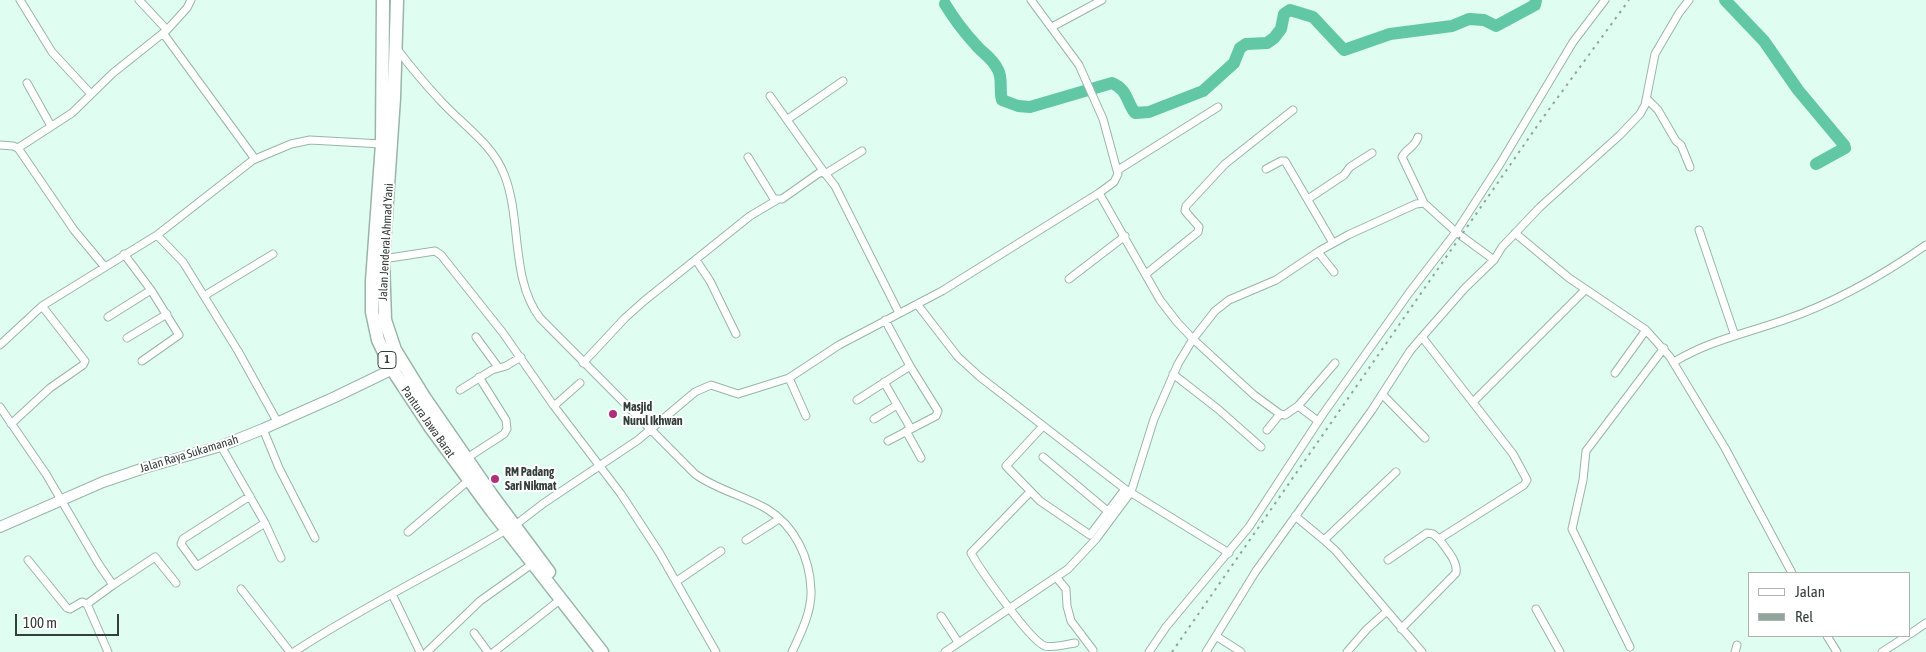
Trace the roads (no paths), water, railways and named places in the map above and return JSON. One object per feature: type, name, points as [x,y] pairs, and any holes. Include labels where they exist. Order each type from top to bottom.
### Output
[{"type":"highway","name":"Pantura Jawa Barat","points":[[383,0],[382,144],[371,303],[378,340],[397,367],[431,428],[469,480],[510,528],[532,564],[602,652]]},
{"type":"highway","name":"Jalan Jenderal Ahmad Yani","points":[[397,0],[396,48],[383,259],[384,320],[395,350],[397,367],[467,458],[510,528],[611,652]]},
{"type":"street","points":[[20,0],[52,52],[91,94]]},
{"type":"street","points":[[139,0],[165,31],[255,159]]},
{"type":"street","points":[[18,148],[72,113],[113,73],[165,31],[192,0]]},
{"type":"street","points":[[240,589],[292,652],[329,629],[510,528],[598,466],[620,454],[695,392],[705,386],[715,386],[738,394],[789,378],[839,344],[917,304],[1100,193],[1114,182],[1118,170],[1102,119],[1079,65],[1030,0]]},
{"type":"street","points":[[1052,28],[1102,0]]},
{"type":"street","points":[[1149,652],[1166,627],[1229,553],[1258,513],[1318,421],[1409,293],[1456,232],[1573,42],[1605,0]]},
{"type":"street","points":[[1206,652],[1256,571],[1383,395],[1410,351],[1465,288],[1494,260],[1502,247],[1515,233],[1633,122],[1647,99],[1655,54],[1679,13],[1689,0]]},
{"type":"street","points":[[396,48],[439,100],[482,142],[504,173],[515,221],[522,273],[530,302],[540,318],[694,474],[706,482],[769,510],[792,532],[802,549],[808,565],[811,591],[809,606],[801,632],[792,652]]},
{"type":"street","points":[[788,118],[843,81]]},
{"type":"street","points":[[28,83],[51,126]]},
{"type":"street","points":[[770,96],[788,118],[824,173],[835,186],[899,313]]},
{"type":"street","points":[[1647,99],[1658,110],[1676,141],[1681,145],[1690,166]]},
{"type":"street","points":[[1118,170],[1218,107]]},
{"type":"street","points":[[1146,274],[1198,232],[1199,227],[1185,211],[1186,206],[1225,164],[1293,110]]},
{"type":"street","points":[[1418,137],[1412,148],[1402,156],[1424,203],[1456,232],[1494,260]]},
{"type":"street","points":[[0,345],[42,306],[157,235],[255,159],[291,144],[310,140],[382,144]]},
{"type":"street","points":[[0,146],[18,148],[74,230],[104,266]]},
{"type":"street","points":[[584,363],[626,318],[750,216],[782,199],[819,173],[824,173],[862,150]]},
{"type":"street","points":[[1308,199],[1344,175],[1350,167],[1372,153]]},
{"type":"street","points":[[748,157],[774,199],[777,200]]},
{"type":"street","points":[[1266,169],[1283,160],[1333,243]]},
{"type":"street","points":[[1100,193],[1164,305],[1193,339],[1254,395],[1280,414],[1285,415],[1298,406],[1335,363]]},
{"type":"street","points":[[945,652],[1056,577],[1079,559],[1093,537],[1128,491],[1154,419],[1173,374],[1193,339],[1209,318],[1229,300],[1276,280],[1333,243],[1392,214],[1416,204],[1424,203]]},
{"type":"street","points":[[1699,230],[1735,336]]},
{"type":"street","points":[[1515,233],[1585,290],[1646,330],[1664,348],[1726,448],[1791,572]]},
{"type":"street","points":[[157,235],[183,262],[278,423]]},
{"type":"street","points":[[1069,279],[1125,236]]},
{"type":"street","points":[[1674,362],[1687,354],[1786,320],[1820,305],[1854,288],[1926,245]]},
{"type":"street","points":[[383,259],[438,252],[481,305],[598,466],[621,494],[676,581],[716,652]]},
{"type":"street","points":[[1318,252],[1334,272]]},
{"type":"street","points":[[124,254],[151,290],[179,335],[142,361]]},
{"type":"street","points":[[204,296],[272,254]]},
{"type":"street","points":[[696,260],[710,281],[736,334]]},
{"type":"street","points":[[108,317],[151,290]]},
{"type":"street","points":[[1473,402],[1585,290]]},
{"type":"street","points":[[917,304],[958,357],[969,368],[1128,491],[1229,553]]},
{"type":"street","points":[[11,424],[50,388],[84,362],[42,306]]},
{"type":"street","points":[[128,338],[166,314]]},
{"type":"street","points":[[885,320],[910,366],[938,411],[936,416],[888,441]]},
{"type":"street","points":[[1615,373],[1646,330]]},
{"type":"street","points":[[476,337],[498,367]]},
{"type":"street","points":[[1422,337],[1513,454],[1526,475],[1526,482],[1439,539]]},
{"type":"street","points":[[1630,647],[1572,529],[1580,496],[1586,451],[1664,348]]},
{"type":"street","points":[[460,390],[498,367],[506,366],[521,358]]},
{"type":"street","points":[[857,400],[910,366]]},
{"type":"street","name":"Jalan Raya Sukamanah","points":[[0,527],[130,472],[221,446],[278,423],[397,367]]},
{"type":"street","points":[[1173,374],[1218,409],[1261,447]]},
{"type":"street","points":[[467,458],[504,434],[508,429],[506,420],[479,377]]},
{"type":"street","points":[[789,378],[806,416]]},
{"type":"street","points":[[884,382],[909,430],[920,458]]},
{"type":"street","points":[[554,406],[580,383]]},
{"type":"street","points":[[1383,395],[1425,438]]},
{"type":"street","points":[[874,419],[897,405]]},
{"type":"street","points":[[1298,406],[1318,421]]},
{"type":"street","points":[[0,408],[46,474],[98,563],[113,584]]},
{"type":"street","points":[[1267,430],[1280,414]]},
{"type":"street","points":[[1043,426],[1006,466],[1040,501],[1093,537]]},
{"type":"street","points":[[263,429],[279,468],[314,538]]},
{"type":"street","points":[[221,446],[265,523],[282,558]]},
{"type":"street","points":[[1043,457],[1111,514]]},
{"type":"street","points":[[1324,540],[1396,472]]},
{"type":"street","points":[[408,532],[469,480]]},
{"type":"street","points":[[1030,492],[971,550],[971,553],[1008,608],[1041,644],[1051,646],[1075,643]]},
{"type":"street","points":[[250,496],[182,539],[181,544],[195,564],[198,565],[265,523]]},
{"type":"street","points":[[1295,516],[1324,540],[1352,569],[1386,612],[1422,652]]},
{"type":"street","points":[[746,540],[779,519]]},
{"type":"street","points":[[1388,560],[1427,533],[1433,534],[1439,539],[1457,567],[1456,573],[1401,629]]},
{"type":"street","points":[[676,581],[721,551]]},
{"type":"street","points":[[28,560],[66,608],[70,609],[84,602],[87,604],[154,557],[158,558],[176,583]]},
{"type":"street","points":[[426,652],[480,601],[532,564]]},
{"type":"street","points":[[1056,577],[1066,589],[1067,606],[1071,621],[1093,650]]},
{"type":"street","points":[[392,594],[420,652]]},
{"type":"street","points":[[494,652],[561,600]]},
{"type":"street","points":[[87,604],[108,652]]},
{"type":"street","points":[[1536,609],[1560,652]]},
{"type":"street","points":[[1347,652],[1367,629],[1386,612]]},
{"type":"street","points":[[941,616],[958,642]]},
{"type":"street","points":[[1911,633],[1926,623]]},
{"type":"street","points":[[474,633],[488,652]]},
{"type":"street","points":[[1216,636],[1241,652]]},
{"type":"street","points":[[1828,637],[1837,652]]},
{"type":"street","points":[[1882,652],[1904,637]]},
{"type":"waterway","points":[[945,4],[967,35],[996,66],[1000,77],[1002,100],[1018,106],[1030,107],[1112,83],[1124,92],[1135,113],[1149,112],[1203,91],[1234,63],[1240,48],[1246,44],[1267,43],[1274,38],[1281,29],[1284,14],[1290,10],[1313,17],[1344,50],[1390,34],[1452,26],[1469,19],[1484,20],[1496,26],[1535,5],[1536,0]]},
{"type":"waterway","points":[[1725,0],[1764,41],[1798,90],[1844,145],[1845,148],[1816,164]]},
{"type":"railway","points":[[1172,652],[1542,119],[1629,0]]},
{"type":"place","name":"Masjid Nurul Ikhwan","points":[[613,414]]},
{"type":"place","name":"RM Padang Sari Nikmat","points":[[495,479]]}]
